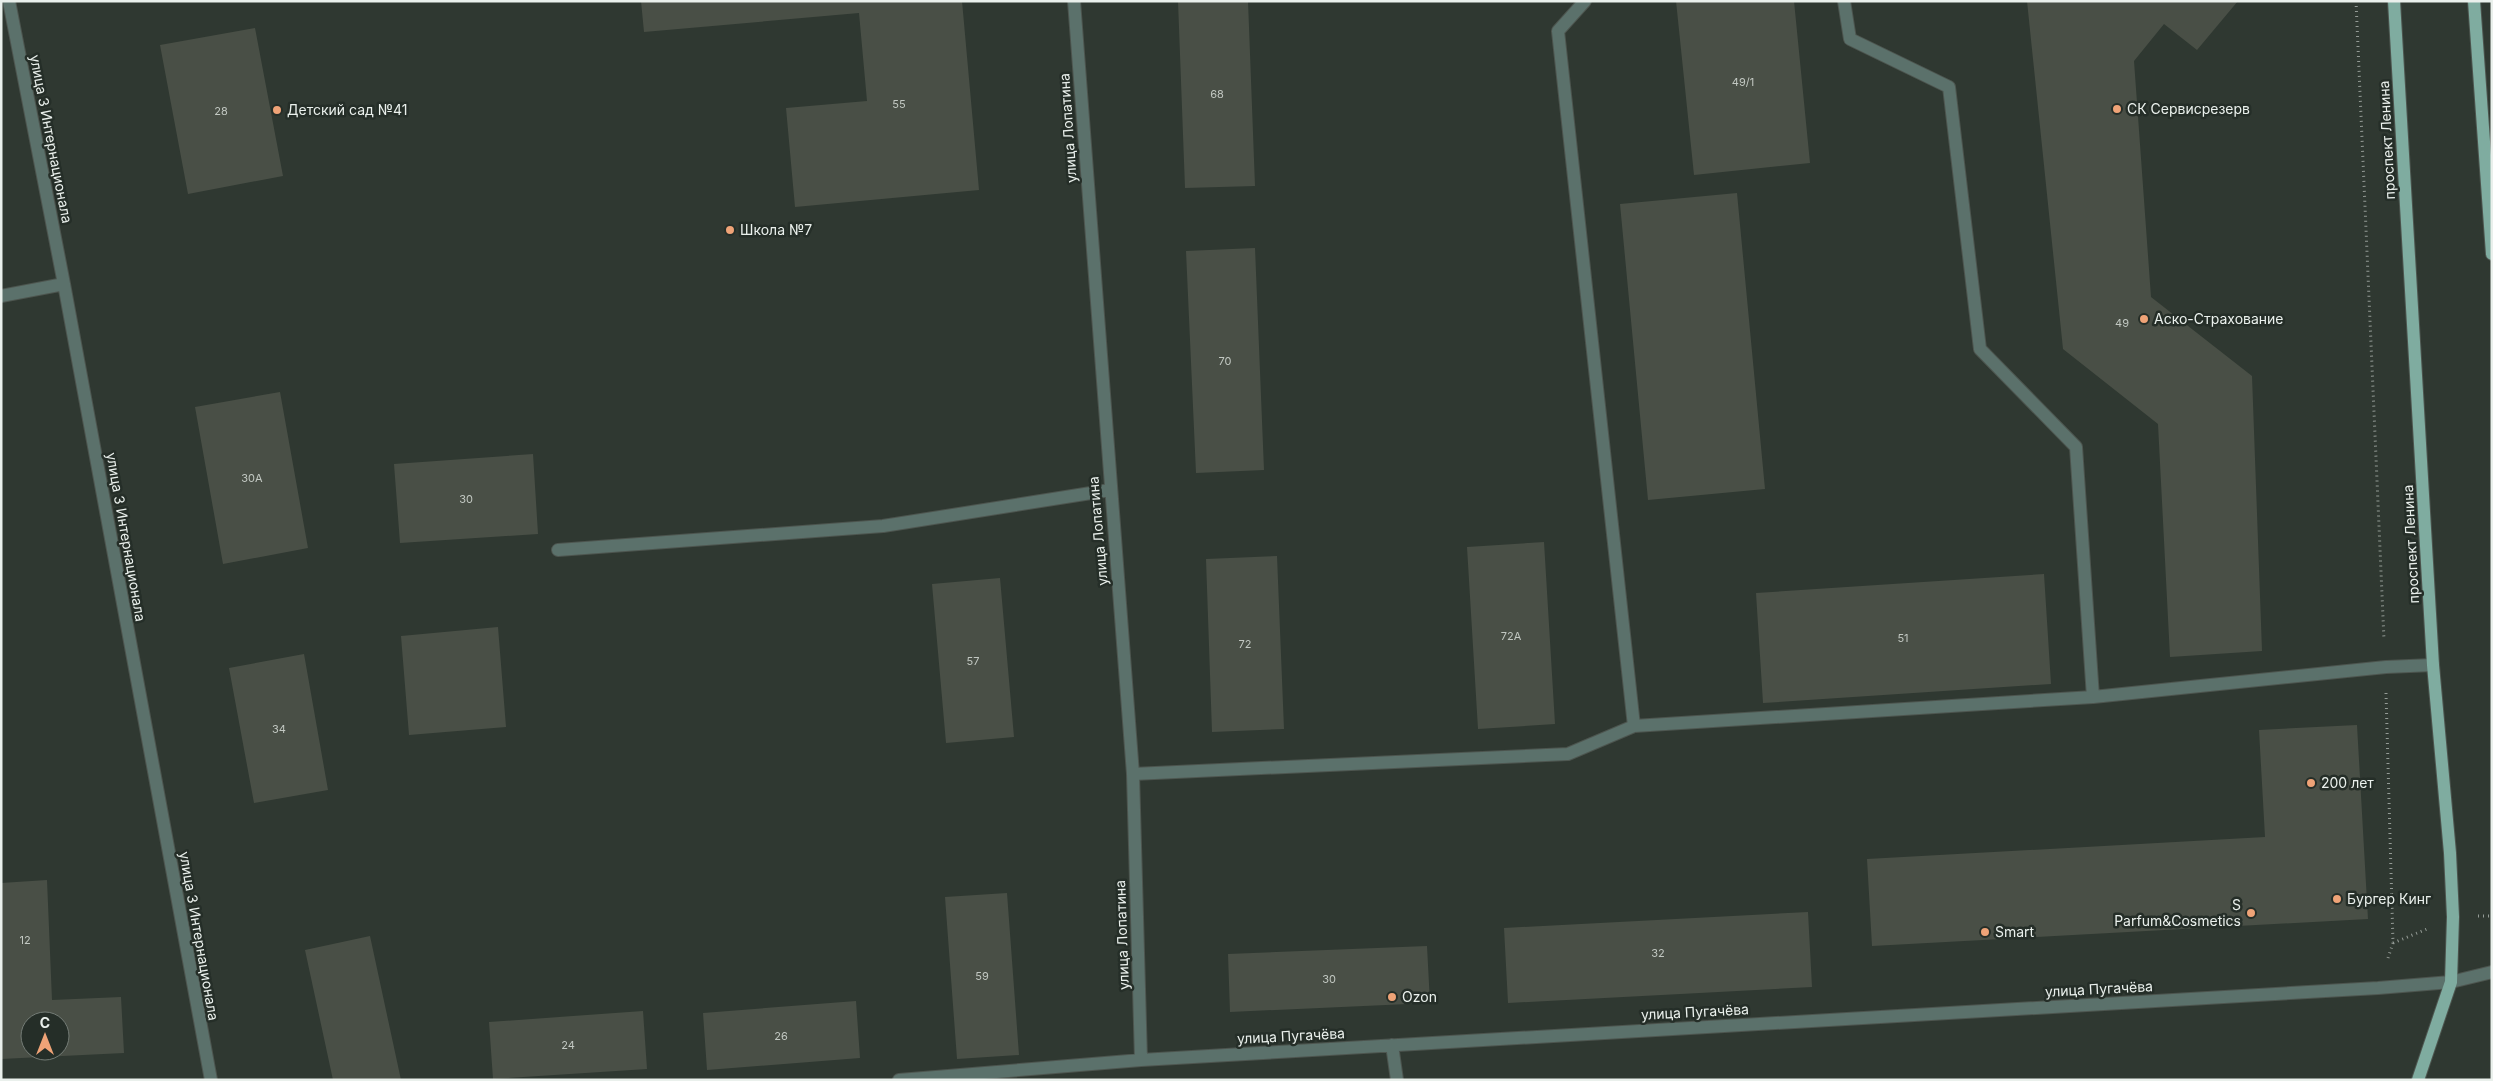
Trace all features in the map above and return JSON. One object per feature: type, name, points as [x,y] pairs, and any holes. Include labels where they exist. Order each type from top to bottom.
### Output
[{"type":"main road","name":"проспект Ленина","points":[[2394,1],[2433,666],[2450,853],[2453,917],[2450,982],[2418,1080]]},
{"type":"main road","points":[[2474,1],[2492,254]]},
{"type":"street","name":"улица 3 Интернационала","points":[[9,1],[64,284],[210,1080]]},
{"type":"street","name":"улица Лопатина","points":[[1074,1],[1132,774],[1140,1060]]},
{"type":"street","points":[[1585,1],[1558,31],[1634,726]]},
{"type":"street","points":[[1844,1],[1850,39],[1949,87],[1980,349],[2076,447],[2093,697]]},
{"type":"street","points":[[1,296],[64,284]]},
{"type":"street","points":[[558,550],[883,526],[1110,490]]},
{"type":"street","points":[[1132,774],[1568,754],[1634,726],[2093,697],[2386,667],[2433,666]]},
{"type":"street","name":"улица Пугачёва","points":[[899,1080],[1140,1060],[2378,988],[2450,982],[2492,972]]},
{"type":"street","points":[[1392,1045],[1397,1080]]},
{"type":"path","points":[[2356,1],[2386,667],[2393,943],[2378,988]]},
{"type":"building","points":[[641,1],[962,1],[979,190],[795,207],[786,108],[867,101],[859,13],[644,32]]},
{"type":"building","points":[[1178,1],[1248,1],[1255,186],[1185,188]]},
{"type":"building","points":[[1676,1],[1794,1],[1810,163],[1694,175]]},
{"type":"building","points":[[2027,1],[2238,1],[2197,50],[2164,24],[2134,61],[2151,297],[2252,376],[2262,651],[2170,657],[2158,424],[2063,349]]},
{"type":"building","points":[[255,28],[283,176],[188,194],[160,45]]},
{"type":"building","points":[[1737,193],[1765,489],[1648,500],[1620,204]]},
{"type":"building","points":[[1255,248],[1264,470],[1196,473],[1186,251]]},
{"type":"building","points":[[280,392],[308,548],[223,564],[195,407]]},
{"type":"building","points":[[533,454],[538,534],[400,543],[394,464]]},
{"type":"building","points":[[1544,542],[1555,724],[1478,729],[1467,547]]},
{"type":"building","points":[[1277,556],[1284,729],[1212,732],[1206,559]]},
{"type":"building","points":[[2044,574],[2051,684],[1763,703],[1756,593]]},
{"type":"building","points":[[1000,578],[1014,737],[946,743],[932,584]]},
{"type":"building","points":[[498,627],[506,727],[409,735],[401,636]]},
{"type":"building","points":[[304,654],[328,790],[254,803],[229,668]]},
{"type":"building","name":"200 лет","points":[[2357,725],[2368,919],[1872,946],[1867,859],[2265,837],[2259,730]]},
{"type":"building","points":[[47,880],[52,1000],[121,997],[124,1053],[70,1056],[70,1011],[20,1011],[20,1058],[1,1059],[1,883]]},
{"type":"building","points":[[1007,893],[1019,1055],[957,1059],[945,897]]},
{"type":"building","points":[[1808,912],[1812,987],[1508,1003],[1504,928]]},
{"type":"building","points":[[370,936],[401,1080],[333,1080],[305,950]]},
{"type":"building","points":[[1427,946],[1430,1003],[1230,1012],[1228,954]]},
{"type":"building","points":[[856,1001],[860,1058],[707,1070],[703,1013]]},
{"type":"building","points":[[643,1011],[647,1069],[493,1079],[489,1022]]},
{"type":"place","name":"СК Сервисрезерв","points":[[2117,109]]},
{"type":"place","name":"Детский сад №41","points":[[277,110]]},
{"type":"place","name":"Школа №7","points":[[730,230]]},
{"type":"place","name":"Аско-Страхование","points":[[2144,319]]},
{"type":"place","name":"200 лет","points":[[2311,783]]},
{"type":"place","name":"Бургер Кинг","points":[[2337,899]]},
{"type":"place","name":"S Parfum&Cosmetics","points":[[2251,913]]},
{"type":"place","name":"Smart","points":[[1985,932]]},
{"type":"place","name":"Ozon","points":[[1392,997]]}]
